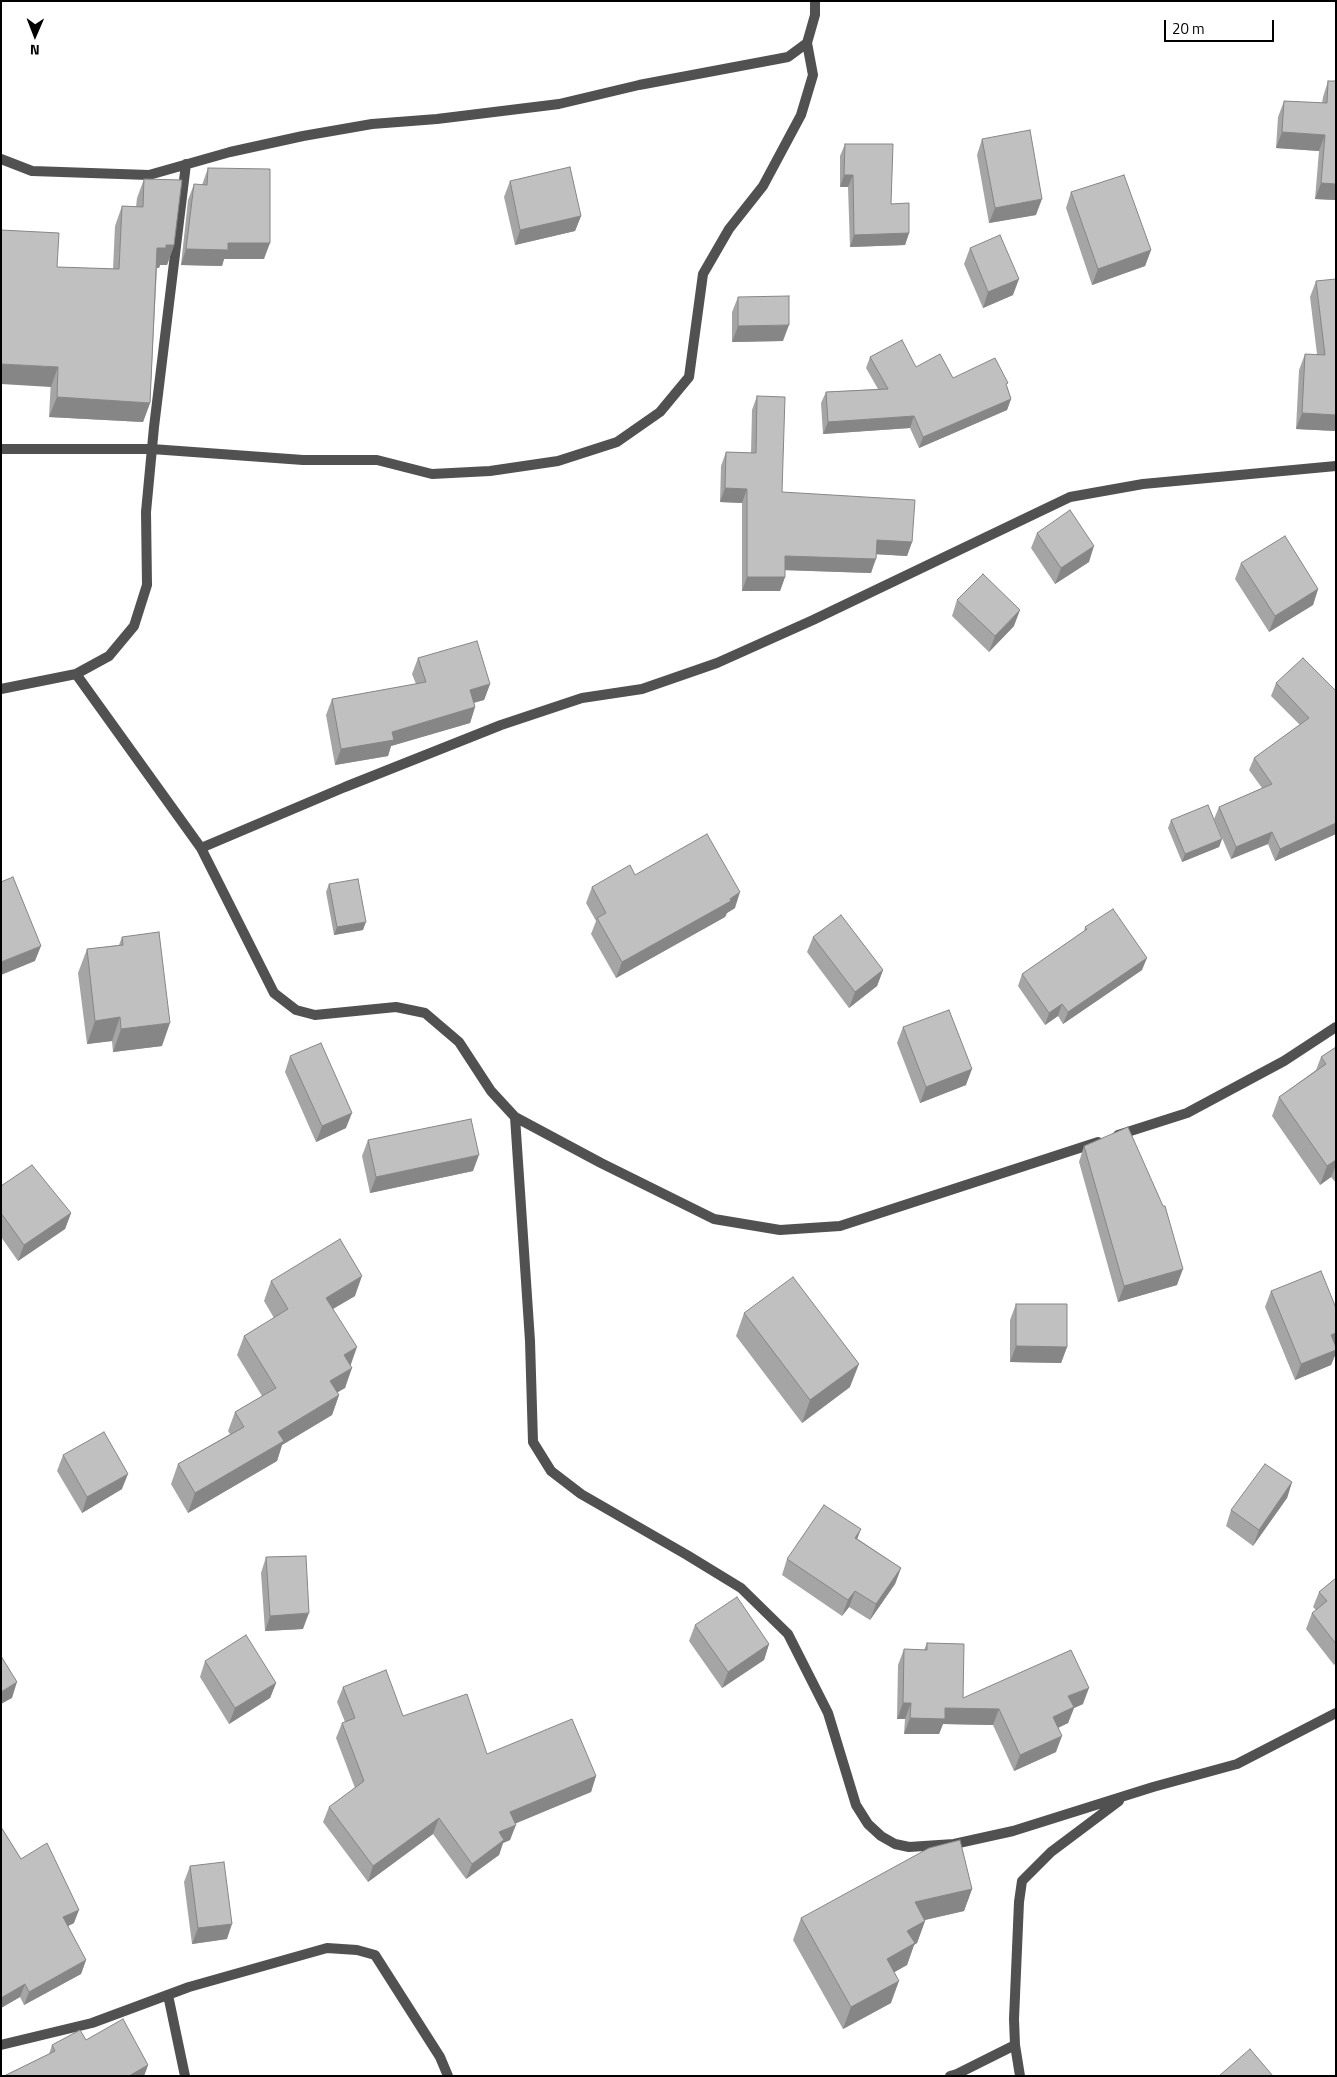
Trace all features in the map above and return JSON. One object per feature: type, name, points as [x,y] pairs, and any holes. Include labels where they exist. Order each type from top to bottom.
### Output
[{"type":"street","points":[[1,449],[152,449],[303,460],[377,460],[432,474],[490,471],[558,461],[618,442],[660,412],[689,377],[703,274],[729,229],[763,186],[801,115],[813,75],[807,43],[816,14],[815,1]]},
{"type":"street","points":[[1,159],[32,172],[149,175],[186,164],[303,136],[372,124],[437,119],[559,104],[639,85],[788,56],[807,43]]},
{"type":"street","points":[[1,689],[76,674],[109,656],[134,626],[147,584],[146,512],[186,164]]},
{"type":"street","points":[[201,848],[345,787],[501,725],[582,698],[642,689],[717,663],[813,620],[1070,498],[1143,484],[1336,466]]},
{"type":"street","points":[[76,674],[201,848],[274,993],[296,1010],[315,1015],[396,1007],[425,1013],[459,1042],[491,1092],[515,1117],[601,1163],[714,1219],[780,1230],[840,1226],[1186,1113],[1284,1061],[1336,1027]]},
{"type":"street","points":[[515,1117],[530,1341],[533,1442],[551,1471],[581,1494],[687,1554],[741,1588],[788,1634],[828,1713],[856,1805],[868,1824],[881,1836],[895,1844],[909,1847],[954,1844],[1013,1831],[1238,1764],[1336,1713]]},
{"type":"street","points":[[1020,2076],[1015,2045],[1019,1902],[1022,1881],[1051,1852],[1124,1797]]},
{"type":"street","points":[[1,2045],[92,2023],[168,1995],[327,1948],[357,1950],[376,1955],[440,2057],[448,2076]]},
{"type":"street","points":[[168,1995],[185,2076]]},
{"type":"street","points":[[950,2076],[1015,2045]]},
{"type":"building","points":[[1328,81],[1336,81],[1336,184],[1321,183],[1325,135],[1282,132],[1284,101],[1327,103]]},
{"type":"building","points":[[1030,130],[1042,199],[995,208],[982,139]]},
{"type":"building","points":[[845,144],[893,144],[891,204],[909,203],[909,233],[854,235],[853,175],[844,175]]},
{"type":"building","points":[[570,167],[581,216],[520,230],[510,181]]},
{"type":"building","points":[[208,168],[270,169],[270,243],[228,243],[228,250],[186,249],[194,184],[207,185]]},
{"type":"building","points":[[1124,175],[1151,250],[1098,269],[1071,192]]},
{"type":"building","points":[[144,179],[182,180],[174,245],[166,245],[166,248],[157,248],[150,403],[57,397],[58,367],[1,364],[1,230],[59,233],[57,267],[119,269],[122,206],[143,207]]},
{"type":"building","points":[[1000,235],[1019,279],[988,292],[970,248]]},
{"type":"building","points":[[1336,279],[1336,415],[1302,413],[1305,354],[1325,355],[1316,281]]},
{"type":"building","points":[[789,296],[789,325],[738,326],[738,297]]},
{"type":"building","points":[[902,340],[916,367],[940,354],[953,378],[995,358],[1008,383],[1006,384],[1011,399],[923,437],[914,416],[828,422],[826,392],[888,389],[870,357]]},
{"type":"building","points":[[757,396],[785,397],[782,492],[915,500],[912,542],[877,540],[876,559],[785,556],[785,577],[747,577],[747,489],[725,488],[726,452],[756,453]]},
{"type":"building","points":[[1070,510],[1094,546],[1061,568],[1037,533]]},
{"type":"building","points":[[1285,536],[1318,589],[1275,616],[1241,563]]},
{"type":"building","points":[[983,574],[1020,610],[995,636],[957,600]]},
{"type":"building","points":[[477,641],[490,684],[470,690],[475,707],[392,732],[394,740],[341,749],[332,699],[426,682],[418,658]]},
{"type":"building","points":[[1303,658],[1336,691],[1336,823],[1280,849],[1272,832],[1236,847],[1219,807],[1272,784],[1254,758],[1309,718],[1276,683]]},
{"type":"building","points":[[1208,805],[1222,839],[1185,854],[1171,820]]},
{"type":"building","points":[[707,834],[740,892],[730,899],[731,901],[622,962],[597,918],[606,913],[592,887],[630,865],[635,875]]},
{"type":"building","points":[[13,877],[41,946],[1,962],[1,882]]},
{"type":"building","points":[[358,879],[366,922],[337,927],[329,884]]},
{"type":"building","points":[[1113,909],[1147,958],[1068,1012],[1062,1004],[1049,1013],[1022,974],[1087,929],[1085,927]]},
{"type":"building","points":[[841,915],[883,970],[855,992],[813,937]]},
{"type":"building","points":[[159,932],[170,1023],[121,1029],[120,1017],[95,1021],[87,949],[123,945],[122,937]]},
{"type":"building","points":[[949,1010],[972,1069],[926,1087],[903,1027]]},
{"type":"building","points":[[321,1043],[352,1113],[322,1126],[290,1056]]},
{"type":"building","points":[[1336,1047],[1336,1160],[1327,1166],[1279,1097],[1326,1064],[1321,1057]]},
{"type":"building","points":[[471,1119],[479,1155],[376,1177],[368,1140]]},
{"type":"building","points":[[1128,1127],[1163,1206],[1165,1206],[1183,1269],[1124,1286],[1084,1146]]},
{"type":"building","points":[[32,1165],[71,1213],[24,1245],[1,1213],[1,1186]]},
{"type":"building","points":[[340,1239],[362,1276],[326,1298],[357,1347],[344,1355],[352,1368],[330,1381],[339,1395],[278,1432],[284,1441],[195,1493],[178,1464],[244,1427],[235,1412],[276,1388],[244,1336],[288,1309],[271,1281]]},
{"type":"building","points":[[1321,1271],[1336,1308],[1336,1333],[1331,1335],[1336,1350],[1301,1364],[1271,1291]]},
{"type":"building","points":[[793,1277],[859,1364],[810,1400],[744,1313]]},
{"type":"building","points":[[1016,1304],[1067,1304],[1067,1347],[1016,1346]]},
{"type":"building","points":[[104,1432],[128,1474],[87,1497],[63,1455]]},
{"type":"building","points":[[1265,1464],[1292,1482],[1259,1530],[1231,1510]]},
{"type":"building","points":[[824,1505],[861,1529],[855,1538],[901,1568],[876,1604],[855,1591],[848,1600],[787,1559]]},
{"type":"building","points":[[306,1556],[309,1613],[270,1616],[266,1557]]},
{"type":"building","points":[[1336,1578],[1336,1644],[1312,1613],[1327,1601],[1319,1592]]},
{"type":"building","points":[[737,1597],[769,1644],[728,1672],[695,1625]]},
{"type":"building","points":[[246,1635],[276,1683],[235,1708],[205,1661]]},
{"type":"building","points":[[927,1643],[964,1644],[963,1698],[1071,1650],[1089,1688],[1068,1696],[1074,1707],[1053,1717],[1062,1736],[1020,1755],[999,1709],[945,1708],[945,1719],[910,1718],[911,1703],[903,1703],[904,1649],[927,1650]]},
{"type":"building","points":[[1,1656],[17,1682],[1,1692]]},
{"type":"building","points":[[386,1670],[403,1716],[467,1694],[487,1754],[572,1719],[596,1776],[510,1812],[516,1825],[499,1832],[504,1840],[472,1864],[439,1818],[373,1866],[329,1807],[364,1781],[342,1723],[355,1718],[343,1687]]},
{"type":"building","points":[[1,1827],[21,1859],[47,1843],[79,1910],[63,1917],[86,1960],[29,1992],[25,1984],[1,1998]]},
{"type":"building","points":[[960,1840],[972,1889],[915,1902],[925,1921],[907,1931],[915,1943],[887,1959],[899,1981],[851,2007],[801,1918],[929,1848]]},
{"type":"building","points":[[224,1862],[232,1924],[198,1928],[190,1866]]},
{"type":"building","points":[[123,2019],[148,2065],[129,2076],[4,2076],[55,2051],[52,2045],[80,2030],[86,2040]]},
{"type":"building","points":[[1250,2049],[1273,2076],[1219,2076]]}]
